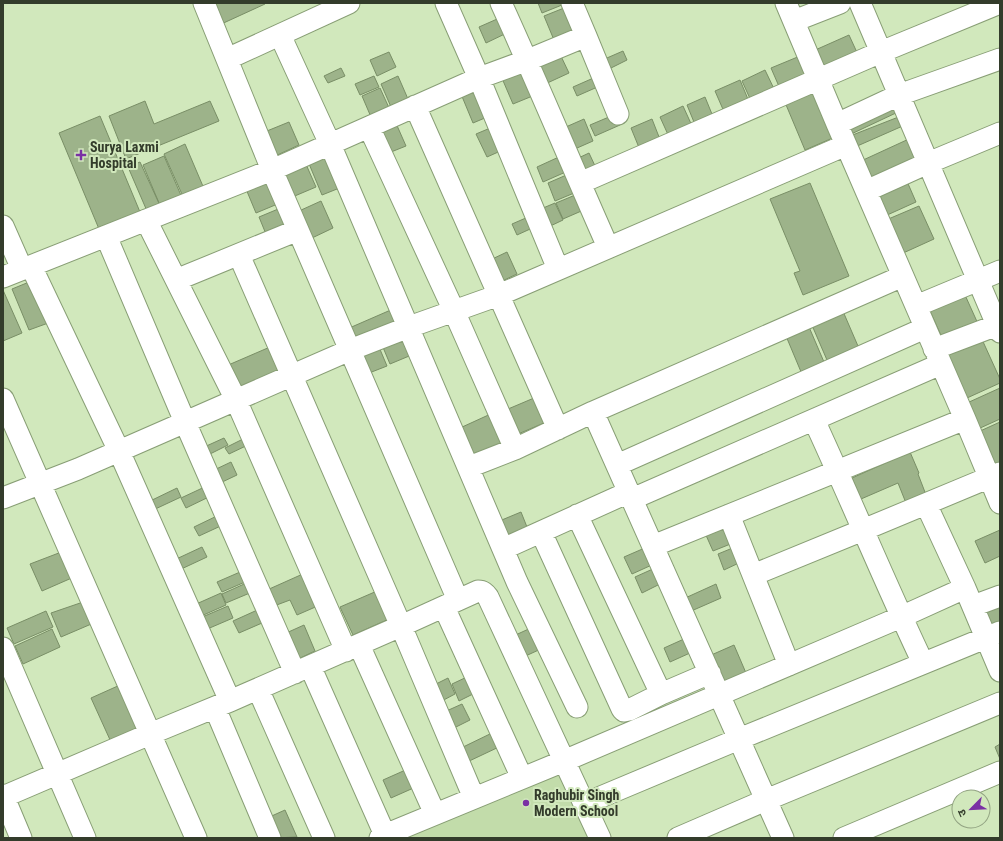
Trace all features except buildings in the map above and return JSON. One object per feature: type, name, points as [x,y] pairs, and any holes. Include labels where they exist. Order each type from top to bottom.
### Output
[{"type":"street","points":[[204,3],[272,170],[350,350],[522,778]]},
{"type":"street","points":[[227,59],[349,3]]},
{"type":"street","points":[[446,3],[479,78],[558,269]]},
{"type":"street","points":[[501,3],[528,60],[608,247]]},
{"type":"street","points":[[572,3],[618,114]]},
{"type":"street","points":[[840,3],[790,12],[866,192],[965,419],[995,475],[1000,503]]},
{"type":"street","points":[[503,549],[577,515],[631,495],[814,420],[938,356],[999,327],[860,3]]},
{"type":"street","points":[[580,184],[881,52],[1000,4]]},
{"type":"street","points":[[280,35],[330,144],[517,582],[577,707]]},
{"type":"street","points":[[3,277],[272,170],[479,78],[586,36]]},
{"type":"street","points":[[837,124],[899,95],[1000,59]]},
{"type":"street","points":[[415,106],[558,429]]},
{"type":"street","points":[[369,127],[454,311],[515,449]]},
{"type":"street","points":[[866,192],[928,163],[1000,133]]},
{"type":"street","points":[[3,498],[78,469],[350,350],[499,295],[846,145]]},
{"type":"street","points":[[146,220],[236,400],[353,648],[435,814]]},
{"type":"street","points":[[3,226],[26,268],[118,451],[223,705],[270,838]]},
{"type":"street","points":[[176,280],[298,230]]},
{"type":"street","points":[[106,236],[185,422],[382,837],[901,617],[969,597],[1000,596]]},
{"type":"street","points":[[239,254],[402,626],[474,798]]},
{"type":"street","points":[[916,306],[1000,271]]},
{"type":"street","points":[[468,468],[515,449],[593,412],[903,276]]},
{"type":"street","points":[[617,465],[925,328]]},
{"type":"street","points":[[3,399],[196,838]]},
{"type":"street","points":[[593,412],[783,838]]},
{"type":"street","points":[[653,546],[965,419]]},
{"type":"street","points":[[814,420],[901,617],[923,663]]},
{"type":"street","points":[[754,575],[995,475]]},
{"type":"street","points":[[926,504],[969,597],[993,634],[1000,670]]},
{"type":"street","points":[[577,515],[661,694]]},
{"type":"street","points":[[729,515],[789,664]]},
{"type":"street","points":[[541,532],[624,711],[710,673]]},
{"type":"street","points":[[22,838],[3,796],[223,705],[478,591],[482,591],[486,593],[600,838]]},
{"type":"street","points":[[584,804],[993,634]]},
{"type":"street","points":[[3,648],[85,838]]},
{"type":"street","points":[[258,689],[324,838]]},
{"type":"street","points":[[678,838],[1000,703]]},
{"type":"street","points":[[844,838],[1000,772]]},
{"type":"shaded area","name":"Raghubir Singh Modern School","points":[[559,769],[589,838],[399,838]]},
{"type":"place","name":"Surya Laxmi Hospital","points":[[81,155]]},
{"type":"place","name":"Raghubir Singh Modern School","points":[[526,803]]}]
